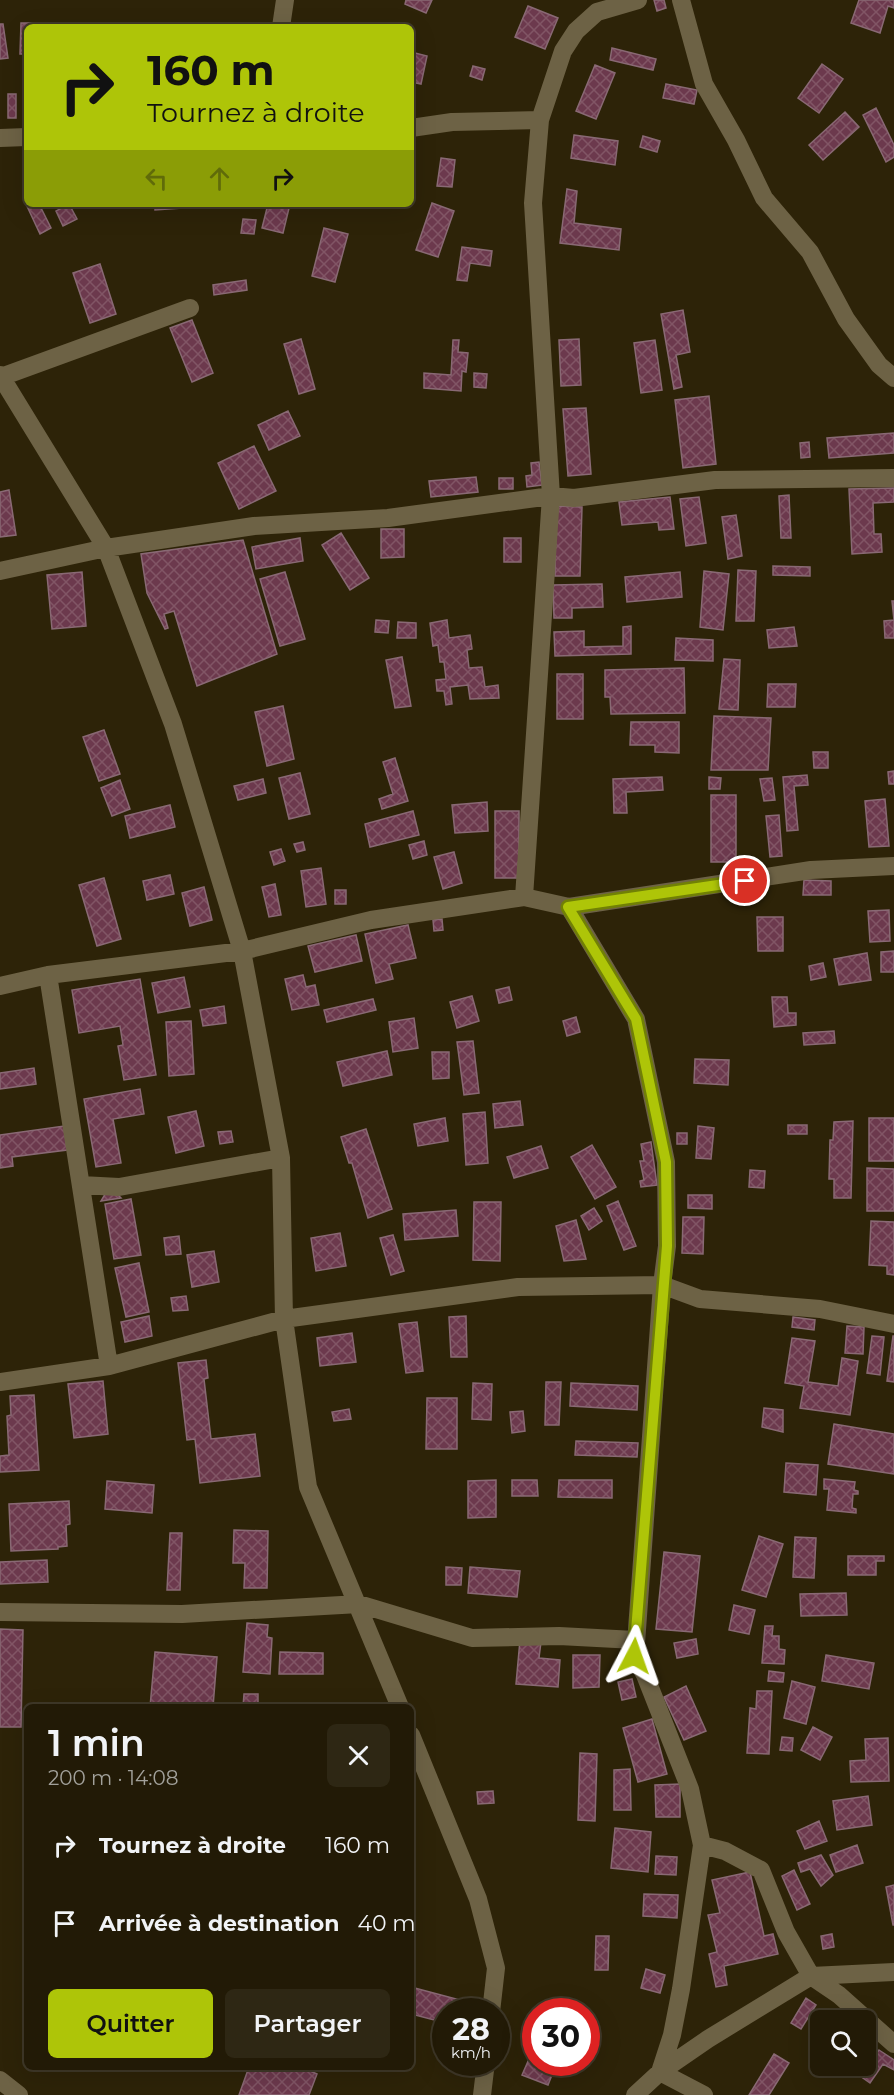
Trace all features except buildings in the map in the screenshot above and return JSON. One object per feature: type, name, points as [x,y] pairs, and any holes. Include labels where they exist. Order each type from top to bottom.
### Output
[{"type":"street","points":[[281,24],[285,0]]},
{"type":"street","points":[[524,897],[551,496],[533,203],[540,120],[563,51],[576,31],[597,12],[638,0]]},
{"type":"street","points":[[681,0],[704,84],[736,140],[764,198],[810,252],[846,320],[879,365],[894,378]]},
{"type":"street","points":[[414,128],[452,122],[540,120]]},
{"type":"street","points":[[0,138],[24,137]]},
{"type":"street","points":[[190,308],[0,376],[106,548],[173,724],[242,951],[281,1158],[284,1319],[308,1487],[359,1604],[399,1704]]},
{"type":"street","points":[[0,571],[106,548],[254,526],[388,518],[551,496],[574,498],[715,480],[894,478]]},
{"type":"street","points":[[0,986],[48,975],[242,951],[371,920],[524,897],[568,907],[811,870],[894,866]]},
{"type":"street","points":[[568,907],[636,1019],[666,1162],[667,1246],[662,1285],[634,1656],[645,1675],[690,1789],[702,1845],[681,1989],[672,2035],[660,2073]]},
{"type":"street","points":[[48,975],[109,1366]]},
{"type":"street","points":[[81,1185],[119,1187],[281,1158]]},
{"type":"street","points":[[0,1382],[109,1366],[284,1319],[518,1287],[662,1285],[700,1299],[820,1309],[894,1324]]},
{"type":"street","points":[[0,1612],[182,1614],[359,1604],[472,1638],[560,1636],[635,1640]]},
{"type":"street","points":[[414,1742],[459,1847],[478,1899],[496,1968],[493,1998]]},
{"type":"street","points":[[702,1845],[725,1851],[761,1870],[786,1932],[811,1976],[839,1995],[894,2044]]},
{"type":"street","points":[[635,2095],[660,2073],[708,2039],[811,1976],[894,1972]]},
{"type":"street","points":[[660,2073],[704,2095]]},
{"type":"street","points":[[482,2095],[484,2076]]},
{"type":"street","points":[[0,2080],[19,2095]]},
{"type":"route","points":[[634,1656],[662,1285],[667,1246],[666,1162],[649,1090],[636,1019],[568,907],[745,881]]}]
